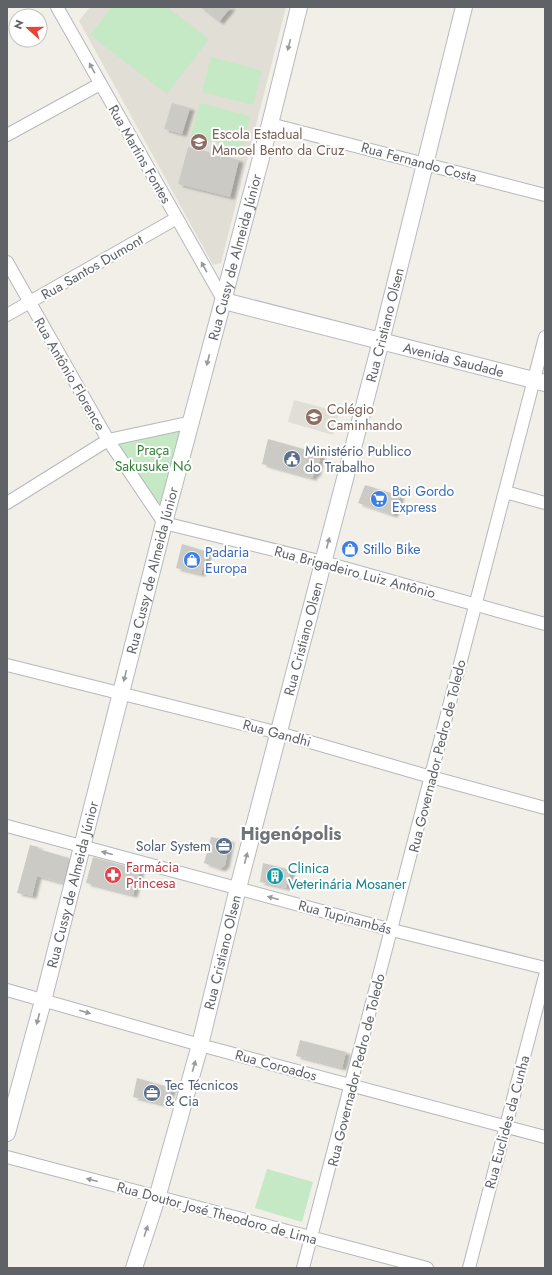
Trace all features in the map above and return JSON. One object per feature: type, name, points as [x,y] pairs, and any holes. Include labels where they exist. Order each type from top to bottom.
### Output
[{"type":"street","name":"Rua Martins Fontes","points":[[57,7],[224,300]]},
{"type":"street","name":"Rua Cussy de Almeida Júnior","points":[[7,1134],[43,1001],[164,523],[224,300],[299,7]]},
{"type":"street","name":"Rua Cristiano Olsen","points":[[134,1268],[157,1198],[200,1044],[238,888],[381,341],[464,7]]},
{"type":"street","points":[[7,135],[100,84]]},
{"type":"street","name":"Rua Fernando Costa","points":[[270,124],[425,162],[545,195]]},
{"type":"street","name":"Rua Santos Dumont","points":[[7,316],[177,218]]},
{"type":"street","name":"Rua Antônio Florence","points":[[7,262],[108,440],[164,523]]},
{"type":"street","name":"Avenida Saudade","points":[[224,300],[539,382]]},
{"type":"street","name":"Rua Governador Pedro de Toledo","points":[[303,1268],[352,1085],[505,492],[539,382],[545,337]]},
{"type":"street","points":[[7,503],[108,440],[192,422]]},
{"type":"street","points":[[505,492],[545,503]]},
{"type":"street","name":"Rua Brigadeiro Luiz Antônio","points":[[164,523],[323,562],[476,606],[545,624]]},
{"type":"street","name":"Rua Gandhi","points":[[7,665],[279,733],[545,808]]},
{"type":"street","name":"Rua Tupinambás","points":[[7,826],[392,930],[545,968]]},
{"type":"street","name":"Rua Euclides da Cunha","points":[[468,1268],[545,976]]},
{"type":"street","name":"Rua Coroados","points":[[7,990],[200,1044],[545,1137]]},
{"type":"street","name":"Rua Doutor José Theodoro de Lima","points":[[7,1157],[157,1198],[427,1268]]},
{"type":"shaded area","name":"Escola Estadual Manoel Bento da Cruz","points":[[90,7],[286,7],[221,263],[213,265],[79,21]]},
{"type":"shaded area","name":"Colégio Caminhando","points":[[294,400],[339,412],[333,435],[288,422]]},
{"type":"green space","points":[[112,7],[167,7],[209,39],[167,94],[90,35]]},
{"type":"green space","points":[[211,57],[262,71],[253,105],[202,92]]},
{"type":"green space","points":[[200,103],[250,116],[242,149],[191,136]]},
{"type":"green space","name":"Praça Sakusuke Nó","points":[[189,424],[163,520],[111,441]]},
{"type":"green space","points":[[267,1169],[313,1182],[302,1222],[255,1208]]},
{"type":"building","points":[[200,7],[231,7],[219,22]]},
{"type":"building","points":[[172,103],[190,108],[182,134],[164,129]]},
{"type":"building","points":[[188,147],[239,160],[230,197],[178,184]]},
{"type":"building","name":"Ministério Publico do Trabalho","points":[[268,439],[321,454],[316,474],[314,474],[312,478],[262,464]]},
{"type":"building","name":"Boi Gordo Express","points":[[365,485],[400,496],[393,515],[358,503]]},
{"type":"building","name":"Padaria Europa","points":[[182,544],[208,552],[201,574],[176,568]]},
{"type":"building","points":[[211,837],[230,840],[225,865],[221,869],[204,863]]},
{"type":"building","points":[[30,845],[38,847],[38,849],[69,858],[63,883],[37,876],[32,896],[17,893]]},
{"type":"building","name":"Farmácia Princesa","points":[[93,857],[140,870],[133,895],[86,883]]},
{"type":"building","name":"Clinica Veterinária Mosaner","points":[[263,863],[291,870],[286,888],[260,882]]},
{"type":"building","points":[[300,1040],[346,1052],[342,1068],[296,1056]]},
{"type":"building","name":"Tec Técnicos & Cia","points":[[137,1078],[172,1088],[166,1105],[133,1097]]},
{"type":"place","name":"Escola Estadual Manoel Bento da Cruz","points":[[199,142]]},
{"type":"place","name":"Colégio Caminhando","points":[[314,417]]},
{"type":"place","name":"Ministério Publico do Trabalho","points":[[292,459]]},
{"type":"place","name":"Boi Gordo Express","points":[[379,499]]},
{"type":"place","name":"Stillo Bike","points":[[350,549]]},
{"type":"place","name":"Padaria Europa","points":[[192,560]]},
{"type":"place","name":"Solar System","points":[[224,846]]},
{"type":"place","name":"Farmácia Princesa","points":[[113,875]]},
{"type":"place","name":"Clinica Veterinária Mosaner","points":[[275,876]]},
{"type":"place","name":"Tec Técnicos & Cia","points":[[152,1093]]},
{"type":"district","name":"Higenópolis","points":[[291,834]]}]
